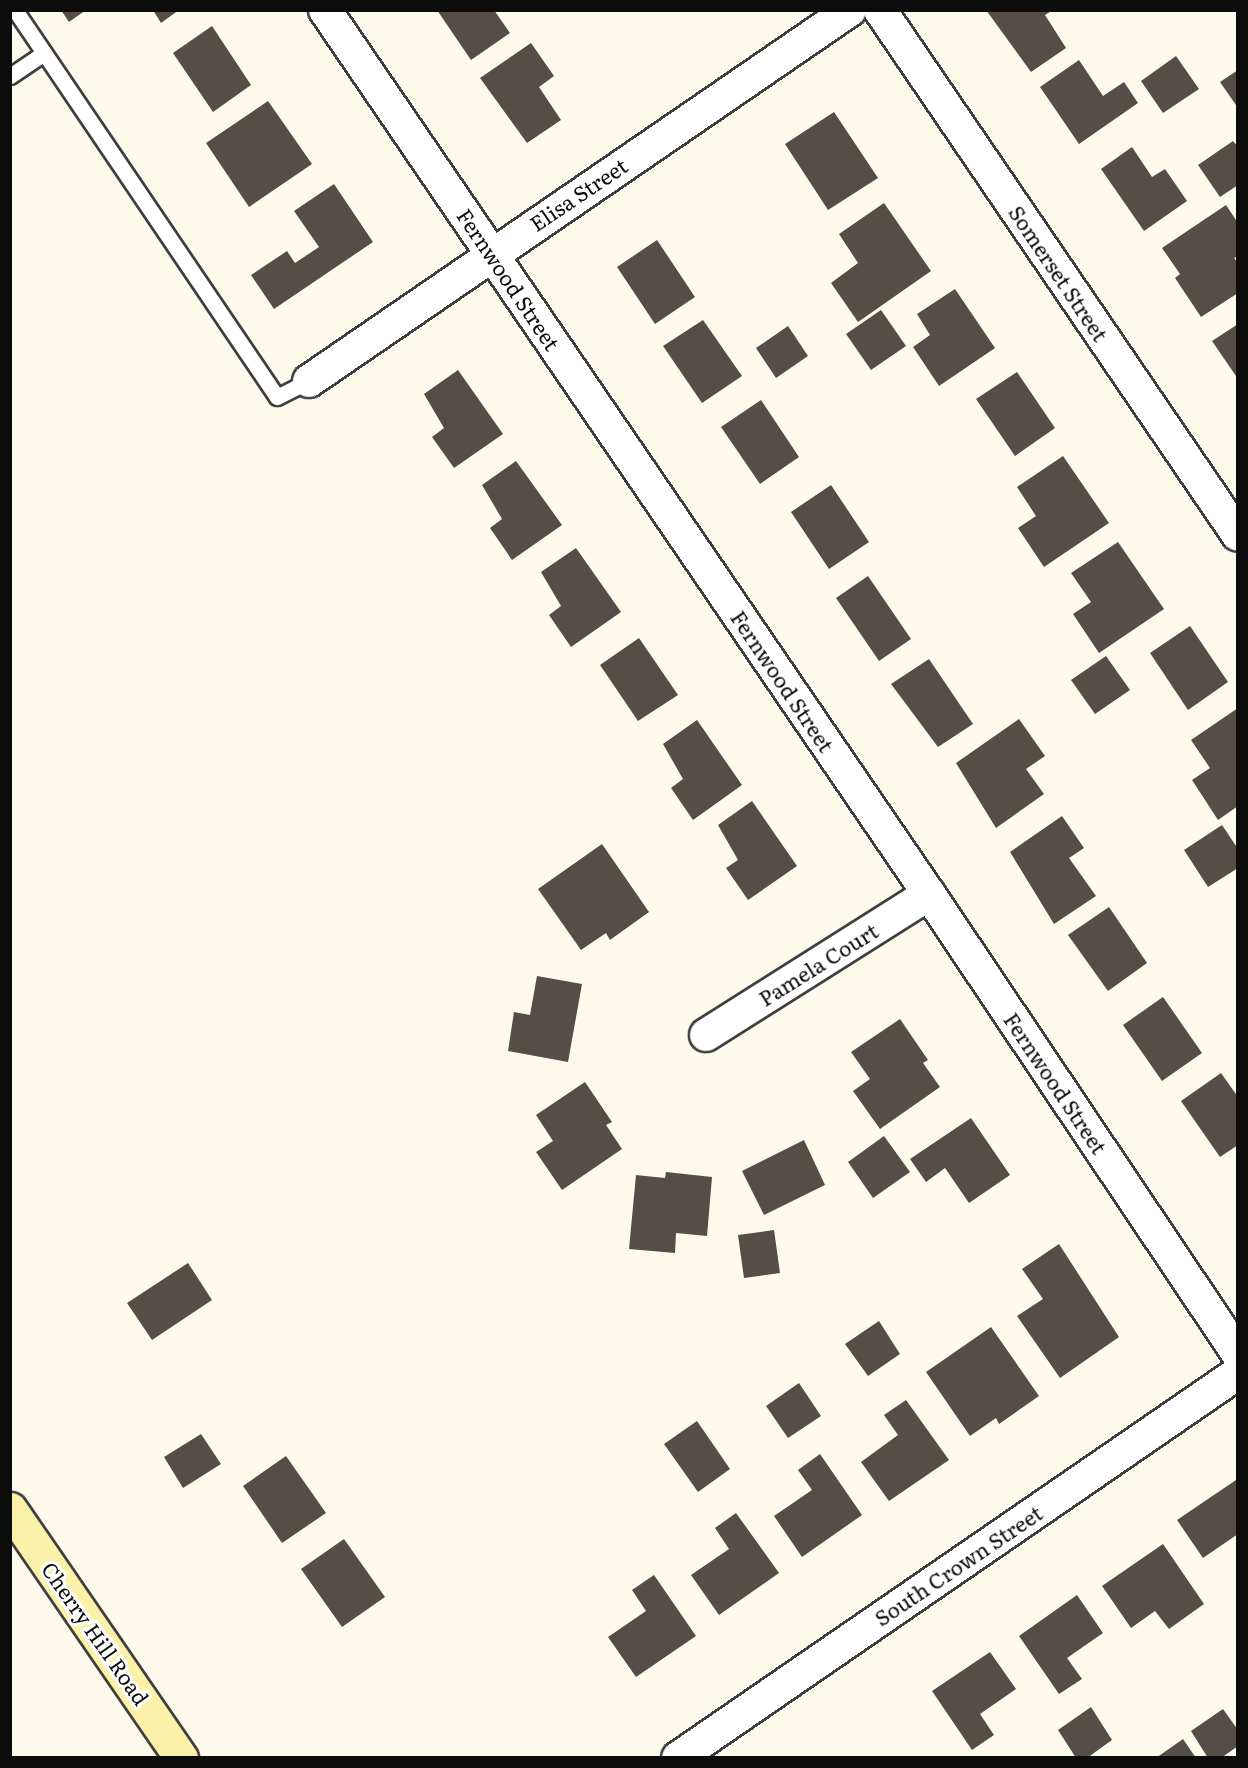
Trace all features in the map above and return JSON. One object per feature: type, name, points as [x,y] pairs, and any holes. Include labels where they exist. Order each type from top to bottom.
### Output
[{"type":"main road","name":"Cherry Hill Road","points":[[10,1509],[181,1758]]},
{"type":"street","name":"Fernwood Street","points":[[325,10],[929,894],[1238,1354]]},
{"type":"street","name":"Elisa Street","points":[[309,381],[491,254],[850,10]]},
{"type":"street","name":"Somerset Street","points":[[880,10],[1238,535]]},
{"type":"street","name":"Pamela Court","points":[[706,1035],[929,894]]},
{"type":"street","name":"South Crown Street","points":[[678,1758],[1238,1373]]},
{"type":"lane","points":[[15,10],[277,397],[309,381]]},
{"type":"lane","points":[[10,76],[44,53]]},
{"type":"building","points":[[61,10],[86,10],[69,22]]},
{"type":"building","points":[[153,10],[179,10],[161,23]]},
{"type":"building","points":[[437,10],[494,10],[510,33],[471,60]]},
{"type":"building","points":[[986,10],[1053,10],[1045,15],[1066,48],[1031,72]]},
{"type":"building","points":[[212,26],[251,85],[213,112],[173,53]]},
{"type":"building","points":[[531,43],[554,76],[539,87],[561,120],[527,143],[480,78]]},
{"type":"building","points":[[1176,56],[1199,89],[1163,113],[1141,81]]},
{"type":"building","points":[[1079,60],[1103,96],[1124,82],[1138,103],[1079,144],[1040,87]]},
{"type":"building","points":[[1238,70],[1238,108],[1220,82]]},
{"type":"building","points":[[268,101],[312,164],[249,207],[206,143]]},
{"type":"building","points":[[834,112],[878,178],[828,210],[785,144]]},
{"type":"building","points":[[1233,141],[1238,147],[1238,185],[1220,197],[1198,165]]},
{"type":"building","points":[[1132,147],[1152,177],[1165,169],[1187,201],[1144,231],[1101,169]]},
{"type":"building","points":[[334,184],[373,242],[274,309],[251,275],[287,251],[295,263],[319,247],[294,211]]},
{"type":"building","points":[[884,203],[931,271],[858,322],[831,283],[858,263],[839,234]]},
{"type":"building","points":[[1226,205],[1238,223],[1238,256],[1234,258],[1238,263],[1238,293],[1201,317],[1175,278],[1180,274],[1162,248]]},
{"type":"building","points":[[657,240],[695,297],[655,324],[617,267]]},
{"type":"building","points":[[955,289],[995,348],[939,386],[913,347],[930,335],[917,314]]},
{"type":"building","points":[[881,310],[906,346],[871,370],[846,334]]},
{"type":"building","points":[[703,320],[742,376],[702,403],[663,346]]},
{"type":"building","points":[[1238,324],[1238,379],[1212,341]]},
{"type":"building","points":[[788,326],[808,356],[776,378],[756,348]]},
{"type":"building","points":[[458,370],[503,434],[454,468],[432,437],[444,428],[424,394]]},
{"type":"building","points":[[1017,372],[1055,428],[1015,456],[976,399]]},
{"type":"building","points":[[761,400],[799,457],[760,484],[721,427]]},
{"type":"building","points":[[1063,456],[1109,523],[1044,567],[1018,528],[1036,516],[1017,487]]},
{"type":"building","points":[[516,461],[562,525],[512,560],[490,528],[502,519],[482,485]]},
{"type":"building","points":[[831,485],[869,542],[829,569],[791,512]]},
{"type":"building","points":[[1118,542],[1164,609],[1099,653],[1073,614],[1091,602],[1071,573]]},
{"type":"building","points":[[576,548],[621,612],[571,647],[549,615],[561,606],[541,572]]},
{"type":"building","points":[[868,576],[911,639],[879,661],[836,598]]},
{"type":"building","points":[[1190,626],[1228,682],[1188,710],[1150,653]]},
{"type":"building","points":[[639,638],[678,695],[638,721],[600,665]]},
{"type":"building","points":[[1106,656],[1130,690],[1095,714],[1071,680]]},
{"type":"building","points":[[929,659],[973,724],[938,747],[891,684]]},
{"type":"building","points":[[1238,708],[1238,806],[1218,820],[1192,780],[1210,768],[1191,740]]},
{"type":"building","points":[[1019,719],[1045,756],[1026,769],[1044,794],[996,828],[956,763]]},
{"type":"building","points":[[697,720],[742,785],[693,820],[671,788],[683,779],[663,744]]},
{"type":"building","points":[[752,801],[797,866],[748,900],[726,868],[738,860],[718,825]]},
{"type":"building","points":[[1062,816],[1084,848],[1069,858],[1096,896],[1054,924],[1010,852]]},
{"type":"building","points":[[1222,825],[1238,849],[1238,868],[1208,887],[1184,850]]},
{"type":"building","points":[[602,844],[649,912],[610,940],[606,933],[581,950],[538,889]]},
{"type":"building","points":[[1109,907],[1147,963],[1108,991],[1068,935]]},
{"type":"building","points":[[537,976],[582,984],[568,1062],[508,1051],[514,1012],[530,1015]]},
{"type":"building","points":[[1163,997],[1202,1053],[1162,1081],[1123,1025]]},
{"type":"building","points":[[900,1019],[928,1060],[923,1063],[940,1087],[880,1129],[853,1091],[870,1079],[851,1052]]},
{"type":"building","points":[[1221,1073],[1238,1097],[1238,1145],[1220,1157],[1181,1101]]},
{"type":"building","points":[[585,1082],[612,1122],[606,1125],[622,1149],[562,1190],[536,1152],[553,1141],[536,1115]]},
{"type":"building","points":[[971,1118],[1010,1175],[969,1203],[945,1168],[926,1182],[910,1159]]},
{"type":"building","points":[[884,1136],[910,1172],[873,1198],[848,1162]]},
{"type":"building","points":[[804,1140],[825,1185],[764,1215],[742,1171]]},
{"type":"building","points":[[666,1172],[712,1177],[707,1236],[676,1233],[675,1253],[629,1249],[636,1175],[665,1178]]},
{"type":"building","points":[[774,1230],[780,1273],[744,1278],[738,1235]]},
{"type":"building","points":[[1059,1244],[1119,1337],[1060,1378],[1017,1316],[1043,1299],[1022,1269]]},
{"type":"building","points":[[188,1263],[212,1300],[152,1340],[127,1303]]},
{"type":"building","points":[[879,1321],[900,1354],[868,1376],[845,1344]]},
{"type":"building","points":[[991,1327],[1039,1396],[999,1424],[996,1418],[970,1436],[926,1372]]},
{"type":"building","points":[[799,1383],[821,1416],[788,1438],[766,1406]]},
{"type":"building","points":[[906,1400],[949,1460],[889,1501],[861,1462],[898,1435],[884,1415]]},
{"type":"building","points":[[697,1421],[730,1469],[698,1492],[664,1444]]},
{"type":"building","points":[[201,1434],[221,1464],[183,1488],[164,1457]]},
{"type":"building","points":[[820,1454],[862,1515],[802,1557],[774,1516],[812,1490],[798,1470]]},
{"type":"building","points":[[286,1456],[326,1513],[282,1543],[243,1486]]},
{"type":"building","points":[[1236,1480],[1238,1534],[1203,1558],[1177,1520]]},
{"type":"building","points":[[736,1513],[779,1573],[719,1615],[691,1575],[729,1549],[715,1528]]},
{"type":"building","points":[[344,1539],[385,1597],[342,1627],[301,1569]]},
{"type":"building","points":[[1163,1544],[1204,1604],[1169,1629],[1155,1611],[1131,1628],[1102,1586]]},
{"type":"building","points":[[654,1575],[696,1636],[636,1677],[608,1637],[646,1611],[632,1590]]},
{"type":"building","points":[[1077,1595],[1103,1633],[1067,1658],[1082,1679],[1059,1694],[1019,1636]]},
{"type":"building","points":[[990,1652],[1016,1689],[980,1714],[994,1735],[972,1750],[932,1691]]},
{"type":"building","points":[[1091,1707],[1112,1740],[1087,1758],[1076,1758],[1058,1730]]},
{"type":"building","points":[[1223,1709],[1238,1730],[1238,1746],[1221,1758],[1208,1758],[1191,1731]]},
{"type":"building","points":[[1183,1739],[1196,1758],[1156,1758]]}]
